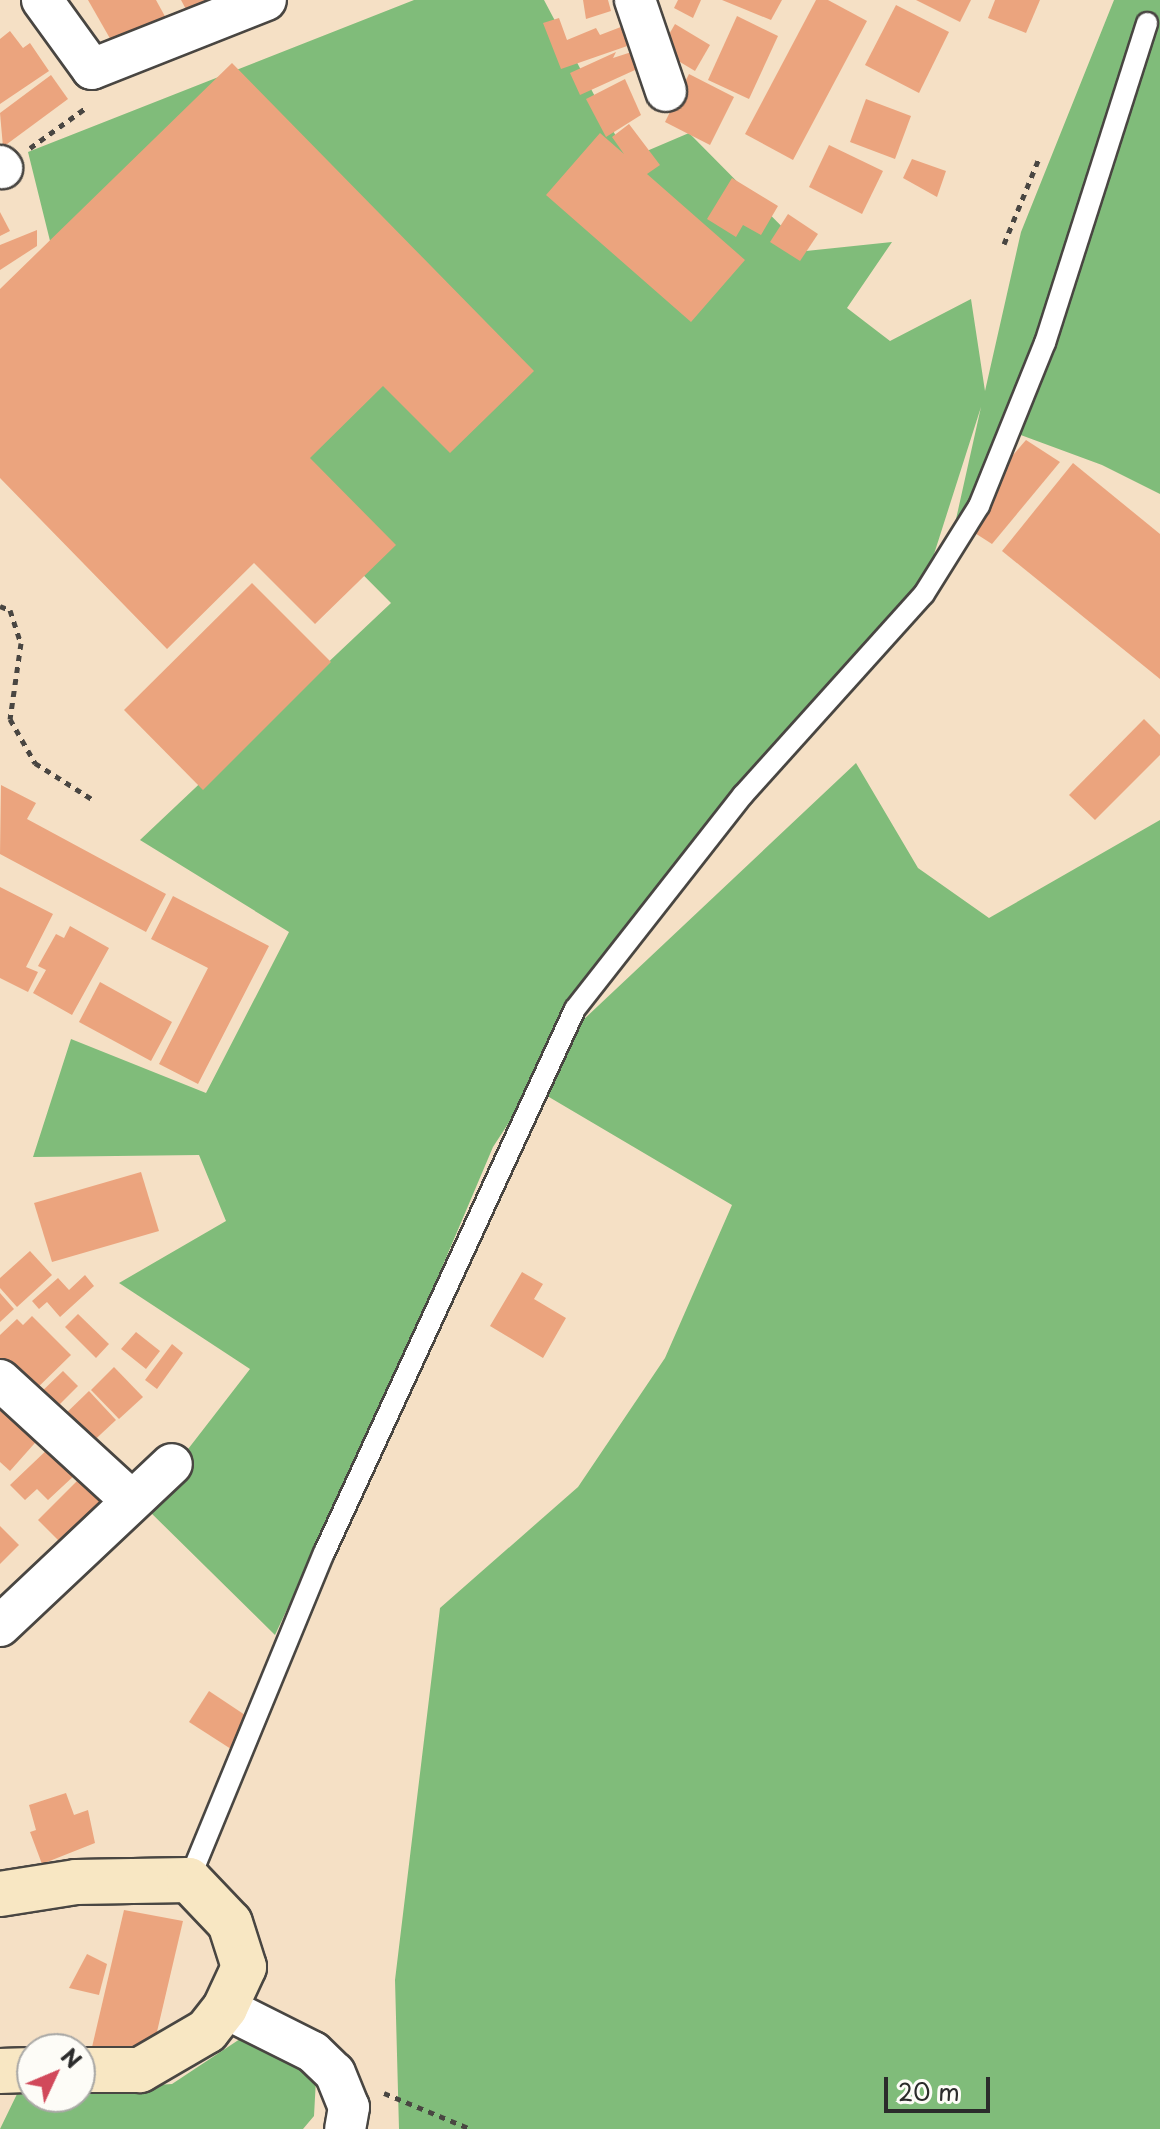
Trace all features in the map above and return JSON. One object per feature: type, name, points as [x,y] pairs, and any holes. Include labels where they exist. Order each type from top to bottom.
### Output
[{"type":"street","points":[[42,0],[92,87],[266,0]]},
{"type":"street","points":[[635,0],[666,91]]},
{"type":"street","points":[[0,1380],[132,1501]]},
{"type":"street","points":[[0,1626],[172,1464]]},
{"type":"street","points":[[0,1894],[76,1882],[189,1880],[230,1923],[244,1967],[225,2008],[207,2031],[140,2070],[96,2070]]},
{"type":"street","points":[[225,2008],[313,2052],[335,2073],[349,2107],[345,2129]]},
{"type":"lane","points":[[189,1880],[330,1540],[575,1009],[743,795],[924,594],[979,506],[1045,343],[1147,23]]},
{"type":"path","points":[[1,167],[92,87]]},
{"type":"path","points":[[1004,244],[1040,156]]},
{"type":"path","points":[[0,606],[10,610],[21,643],[10,719],[35,763],[92,799]]},
{"type":"path","points":[[0,715],[10,719]]},
{"type":"path","points":[[335,2073],[471,2129]]},
{"type":"green space","points":[[414,0],[544,0],[628,159],[689,133],[806,251],[892,242],[847,308],[890,341],[971,299],[985,391],[1021,232],[1114,0],[1160,0],[1160,494],[1102,465],[1007,430],[944,573],[981,407],[928,573],[597,985],[564,1038],[856,763],[918,868],[989,918],[1160,820],[1160,2129],[399,2129],[395,1980],[440,1608],[578,1487],[665,1358],[732,1205],[532,1087],[493,1147],[393,1383],[275,1635],[144,1506],[250,1369],[119,1283],[226,1221],[199,1155],[33,1157],[71,1039],[206,1093],[289,932],[140,840],[391,603],[171,381],[53,253],[28,152]]},
{"type":"green space","points":[[243,2037],[316,2079],[314,2116],[303,2129],[0,2129],[16,2096],[16,2113],[96,2113],[96,2089],[172,2084]]},
{"type":"building","points":[[88,0],[156,0],[167,20],[116,49]]},
{"type":"building","points":[[181,0],[216,0],[189,15]]},
{"type":"building","points":[[583,0],[608,0],[611,11],[586,19]]},
{"type":"building","points":[[678,0],[701,0],[693,18],[674,8]]},
{"type":"building","points":[[722,0],[782,0],[771,20]]},
{"type":"building","points":[[816,0],[828,0],[867,21],[793,160],[745,134]]},
{"type":"building","points":[[916,0],[971,0],[960,22]]},
{"type":"building","points":[[995,0],[1040,0],[1026,33],[988,18]]},
{"type":"building","points":[[896,5],[949,32],[919,93],[865,65]]},
{"type":"building","points":[[737,16],[778,36],[749,99],[708,80]]},
{"type":"building","points":[[559,18],[567,40],[596,28],[600,35],[626,25],[633,44],[561,69],[543,23]]},
{"type":"building","points":[[675,24],[710,45],[695,71],[660,50]]},
{"type":"building","points":[[10,31],[23,48],[30,43],[49,71],[0,104],[0,39]]},
{"type":"building","points":[[647,47],[646,65],[580,95],[570,73],[616,52],[613,58]]},
{"type":"building","points":[[232,63],[534,371],[450,453],[383,386],[310,458],[396,545],[315,624],[254,563],[167,649],[0,478],[0,289]]},
{"type":"building","points":[[689,74],[734,97],[710,145],[665,122]]},
{"type":"building","points":[[51,75],[68,99],[3,147],[0,113]]},
{"type":"building","points":[[625,79],[641,115],[606,137],[586,99]]},
{"type":"building","points":[[866,99],[911,116],[895,159],[850,142]]},
{"type":"building","points":[[629,124],[660,165],[647,174],[745,260],[691,322],[546,195],[600,133],[624,154],[612,137]]},
{"type":"building","points":[[829,145],[883,171],[862,214],[809,187]]},
{"type":"building","points":[[912,159],[946,171],[937,197],[903,178]]},
{"type":"building","points":[[732,178],[778,206],[761,235],[743,225],[736,237],[707,219]]},
{"type":"building","points":[[0,212],[10,231],[0,236]]},
{"type":"building","points":[[788,214],[818,234],[800,261],[770,242]]},
{"type":"building","points":[[37,230],[37,246],[0,270],[0,245]]},
{"type":"building","points":[[1026,440],[1060,462],[992,544],[956,521]]},
{"type":"building","points":[[1073,463],[1160,534],[1160,679],[1002,551]]},
{"type":"building","points":[[252,583],[331,662],[203,790],[124,710]]},
{"type":"building","points":[[1144,719],[1160,735],[1160,755],[1095,820],[1069,795]]},
{"type":"building","points":[[1,785],[36,803],[27,819],[166,894],[146,932],[0,854]]},
{"type":"building","points":[[0,887],[53,914],[26,967],[38,972],[28,992],[0,978]]},
{"type":"building","points":[[173,896],[269,946],[198,1084],[159,1064],[208,968],[151,939]]},
{"type":"building","points":[[70,926],[109,948],[72,1015],[33,993],[46,970],[38,966],[56,934],[64,938]]},
{"type":"building","points":[[100,982],[172,1022],[151,1061],[79,1022]]},
{"type":"building","points":[[141,1172],[159,1231],[52,1262],[34,1203]]},
{"type":"building","points":[[30,1251],[52,1275],[17,1307],[0,1288],[0,1278]]},
{"type":"building","points":[[522,1272],[543,1284],[534,1299],[566,1318],[543,1358],[490,1326]]},
{"type":"building","points":[[85,1275],[94,1286],[60,1317],[47,1302],[39,1309],[32,1301],[58,1278],[69,1290]]},
{"type":"building","points":[[0,1293],[14,1309],[0,1322]]},
{"type":"building","points":[[78,1314],[109,1344],[96,1358],[65,1327]]},
{"type":"building","points":[[32,1316],[71,1355],[29,1396],[0,1366],[0,1335],[17,1319],[23,1325]]},
{"type":"building","points":[[136,1332],[160,1351],[146,1369],[121,1349]]},
{"type":"building","points":[[172,1344],[183,1353],[157,1389],[145,1380]]},
{"type":"building","points":[[114,1367],[143,1397],[119,1419],[91,1390]]},
{"type":"building","points":[[63,1371],[78,1386],[50,1414],[35,1398]]},
{"type":"building","points":[[89,1391],[116,1420],[86,1448],[59,1420]]},
{"type":"building","points":[[0,1397],[42,1435],[10,1471],[0,1462]]},
{"type":"building","points":[[51,1446],[77,1473],[48,1500],[37,1489],[25,1500],[10,1485]]},
{"type":"building","points":[[82,1476],[112,1505],[68,1550],[38,1520]]},
{"type":"building","points":[[0,1526],[19,1545],[0,1564]]},
{"type":"building","points":[[209,1691],[251,1719],[231,1749],[189,1722]]},
{"type":"building","points":[[66,1793],[74,1815],[88,1810],[95,1843],[42,1864],[30,1832],[36,1830],[29,1805]]},
{"type":"building","points":[[124,1910],[183,1921],[152,2053],[96,2059],[95,2033]]},
{"type":"building","points":[[87,1954],[107,1964],[99,1995],[69,1988]]}]
